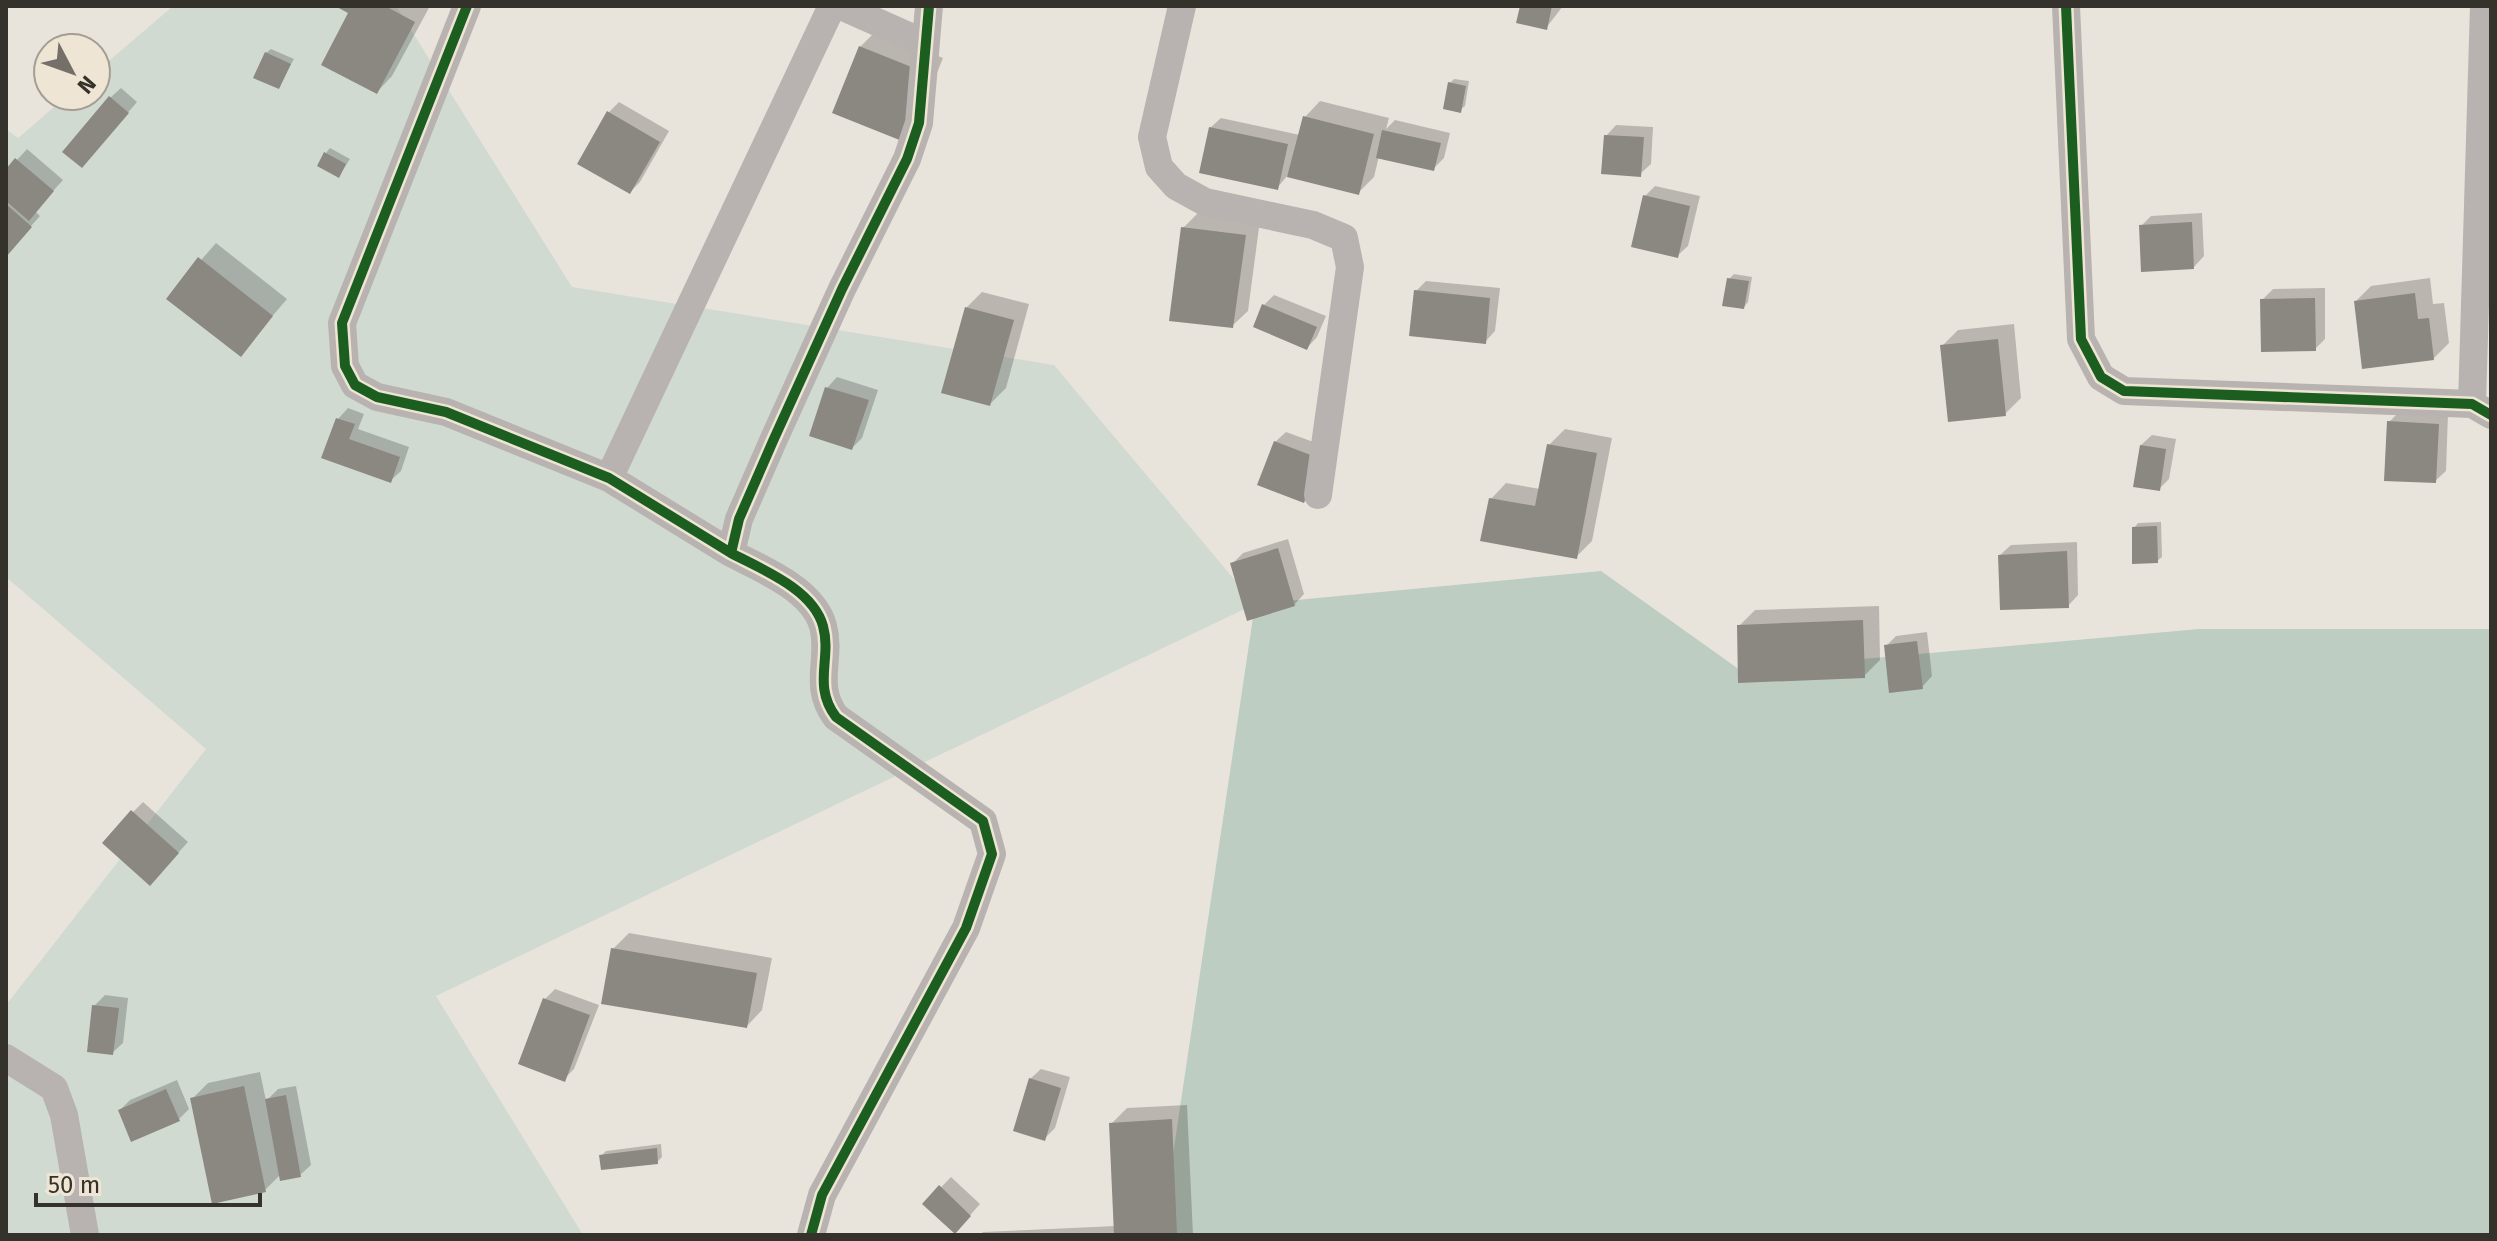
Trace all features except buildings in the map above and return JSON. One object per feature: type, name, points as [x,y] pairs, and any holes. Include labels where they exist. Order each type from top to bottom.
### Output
[{"type":"street","points":[[467,6],[342,323],[345,366],[355,385],[377,397],[446,412],[609,478],[769,573],[807,600],[823,626],[825,702],[836,717],[983,821],[992,854],[966,928],[822,1195],[811,1235]]},
{"type":"street","points":[[609,478],[832,6]]},
{"type":"street","points":[[841,6],[924,43]]},
{"type":"street","points":[[731,553],[739,519],[773,441],[842,289],[907,159],[919,123],[929,6]]},
{"type":"street","points":[[1182,6],[1152,137],[1159,167],[1176,186],[1205,202],[1313,225],[1344,238],[1350,267],[1318,495]]},
{"type":"street","points":[[2066,6],[2081,339],[2101,377],[2124,391],[2481,410],[2484,6]]},
{"type":"street","points":[[6,1058],[54,1088],[64,1115],[85,1235]]},
{"type":"shaded area","points":[[173,6],[396,6],[572,287],[1054,365],[1255,604],[436,996],[583,1235],[6,1235],[6,1005],[206,749],[6,577],[6,129],[18,138],[48,112],[112,112],[112,58]]},
{"type":"green space","points":[[1601,571],[1740,670],[2199,629],[2491,629],[2491,1235],[1161,1235],[1255,604]]},
{"type":"cycle path","points":[[467,6],[342,323],[345,366],[355,385],[377,397],[446,412],[609,478],[731,553]]},
{"type":"cycle path","points":[[811,1235],[822,1195],[966,928],[992,854],[983,821],[836,717],[825,694],[825,638],[817,613],[797,591],[771,573],[731,553],[739,519],[773,441],[842,289],[907,159],[919,123],[929,6]]},
{"type":"cycle path","points":[[2066,6],[2081,339],[2101,377],[2124,391],[2472,404],[2491,415]]}]
